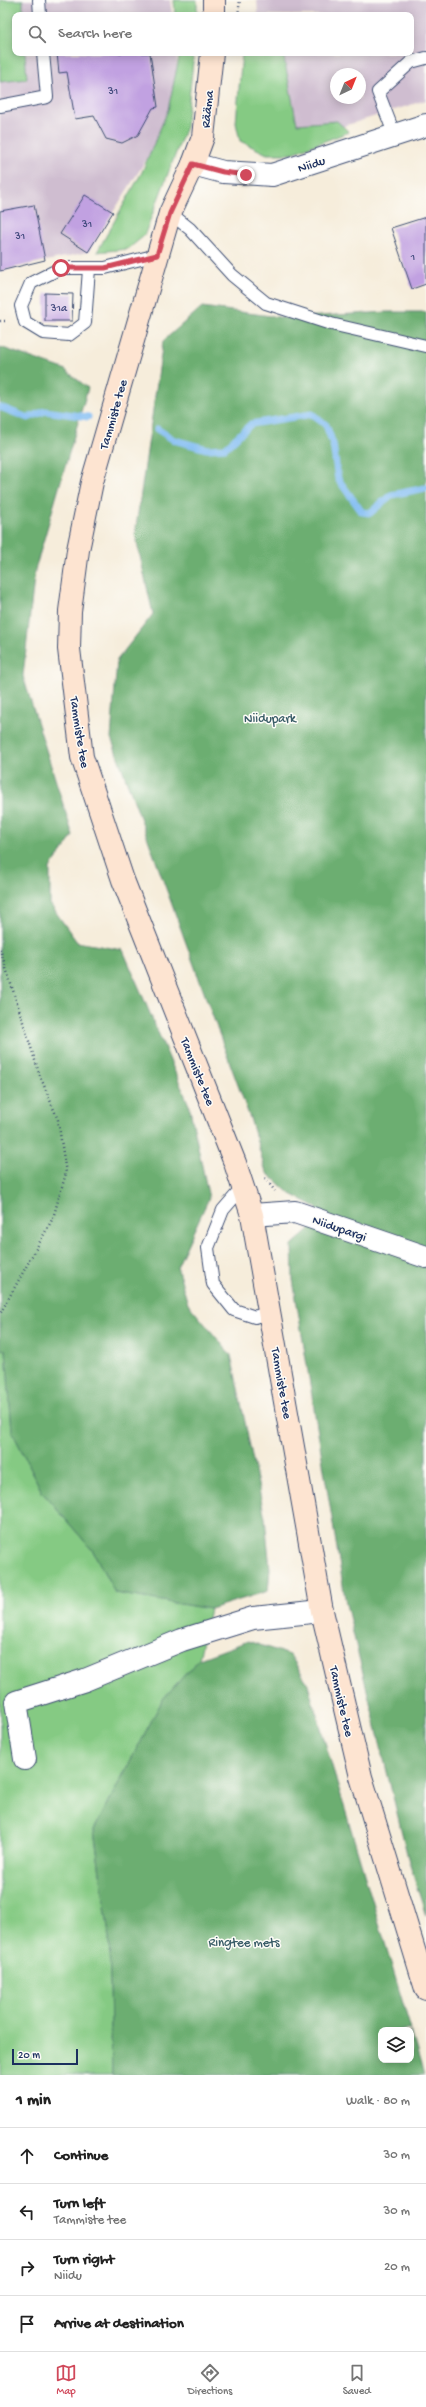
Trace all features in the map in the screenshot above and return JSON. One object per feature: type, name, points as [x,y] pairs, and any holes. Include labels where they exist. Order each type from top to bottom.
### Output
[{"type":"main road","points":[[214,0],[214,12]]},
{"type":"main road","name":"Rääma","points":[[193,164],[203,137],[212,56]]},
{"type":"main road","name":"Tammiste tee","points":[[193,164],[170,213],[157,255],[92,482],[78,550],[70,611],[69,649],[82,757],[123,880],[243,1187],[252,1215],[322,1611],[361,1777],[426,1989]]},
{"type":"street","name":"Niidu","points":[[193,164],[223,172],[272,175],[426,125]]},
{"type":"street","name":"Niidupargi","points":[[252,1215],[295,1212],[426,1257]]},
{"type":"street","points":[[25,1759],[16,1702],[85,1680],[182,1640],[253,1618],[322,1611]]},
{"type":"lane","points":[[39,0],[40,12]]},
{"type":"lane","points":[[0,106],[47,96],[43,56]]},
{"type":"lane","points":[[394,136],[378,92],[411,62],[426,58]]},
{"type":"lane","points":[[170,213],[190,229],[232,274],[266,303],[332,324],[426,346]]},
{"type":"lane","points":[[89,269],[85,323],[69,335],[43,333],[25,322],[22,306],[31,284],[61,268],[89,269],[157,255]]},
{"type":"lane","points":[[243,1187],[223,1210],[208,1248],[213,1284],[234,1310],[255,1317],[270,1311]]},
{"type":"path","points":[[238,12],[240,0]]},
{"type":"path","points":[[0,949],[39,1073],[58,1120],[66,1173],[54,1218],[0,1314]]},
{"type":"shaded area","points":[[0,0],[170,0],[172,12],[12,12],[12,56],[177,56],[175,114],[88,252],[0,271]]},
{"type":"shaded area","points":[[257,0],[426,0],[426,100],[278,147],[261,56],[414,56],[414,12],[258,12]]},
{"type":"green space","points":[[0,0],[23,0],[23,12],[12,12],[12,56],[25,56],[27,79],[0,82]]},
{"type":"green space","points":[[174,0],[197,0],[197,12],[175,12]]},
{"type":"green space","points":[[179,56],[194,56],[186,127],[144,236],[128,249],[97,252],[142,172],[168,110]]},
{"type":"green space","points":[[242,56],[284,56],[297,124],[337,121],[349,132],[290,154],[267,154],[240,141],[236,123]]},
{"type":"green space","name":"Niidupark","points":[[202,307],[286,318],[387,312],[426,312],[426,1916],[409,1862],[346,1604],[293,1280],[292,1245],[311,1228],[318,1208],[289,1193],[266,1172],[250,1118],[111,738],[117,660],[153,614],[135,534],[163,341]]},
{"type":"green space","points":[[0,347],[64,369],[88,388],[35,570],[23,676],[73,836],[50,868],[50,904],[77,942],[123,950],[189,1105],[209,1198],[177,1267],[188,1304],[231,1355],[265,1518],[270,1569],[268,1591],[210,1609],[115,1593],[93,1551],[42,1492],[12,1431],[6,1350],[0,1349]]},
{"type":"green space","points":[[0,1349],[6,1350],[12,1431],[42,1492],[93,1551],[115,1593],[210,1609],[199,1659],[163,1699],[94,1830],[109,1935],[112,2075],[0,2075]]},
{"type":"green space","name":"Ringtee mets","points":[[248,1641],[290,1655],[307,1682],[410,2027],[378,2027],[378,2063],[414,2063],[414,2041],[424,2075],[112,2075],[109,1935],[94,1830],[163,1699],[199,1659]]},
{"type":"building","points":[[57,56],[150,56],[158,107],[153,108],[138,135],[122,143],[106,139],[94,116],[75,119],[67,72],[59,73]]},
{"type":"building","points":[[85,195],[113,212],[88,252],[60,234]]},
{"type":"building","points":[[34,205],[45,260],[0,271],[0,211]]},
{"type":"building","points":[[426,217],[426,284],[412,289],[391,228]]},
{"type":"building","points":[[45,293],[73,294],[72,321],[45,321]]},
{"type":"waterway","points":[[0,407],[28,418],[45,411],[88,417]]},
{"type":"waterway","points":[[157,429],[174,440],[207,449],[225,448],[251,424],[312,414],[326,425],[333,444],[338,479],[362,512],[370,513],[391,495],[426,488]]},
{"type":"route","points":[[61,268],[105,268],[157,255],[170,213],[193,164],[223,172],[246,175]]}]
